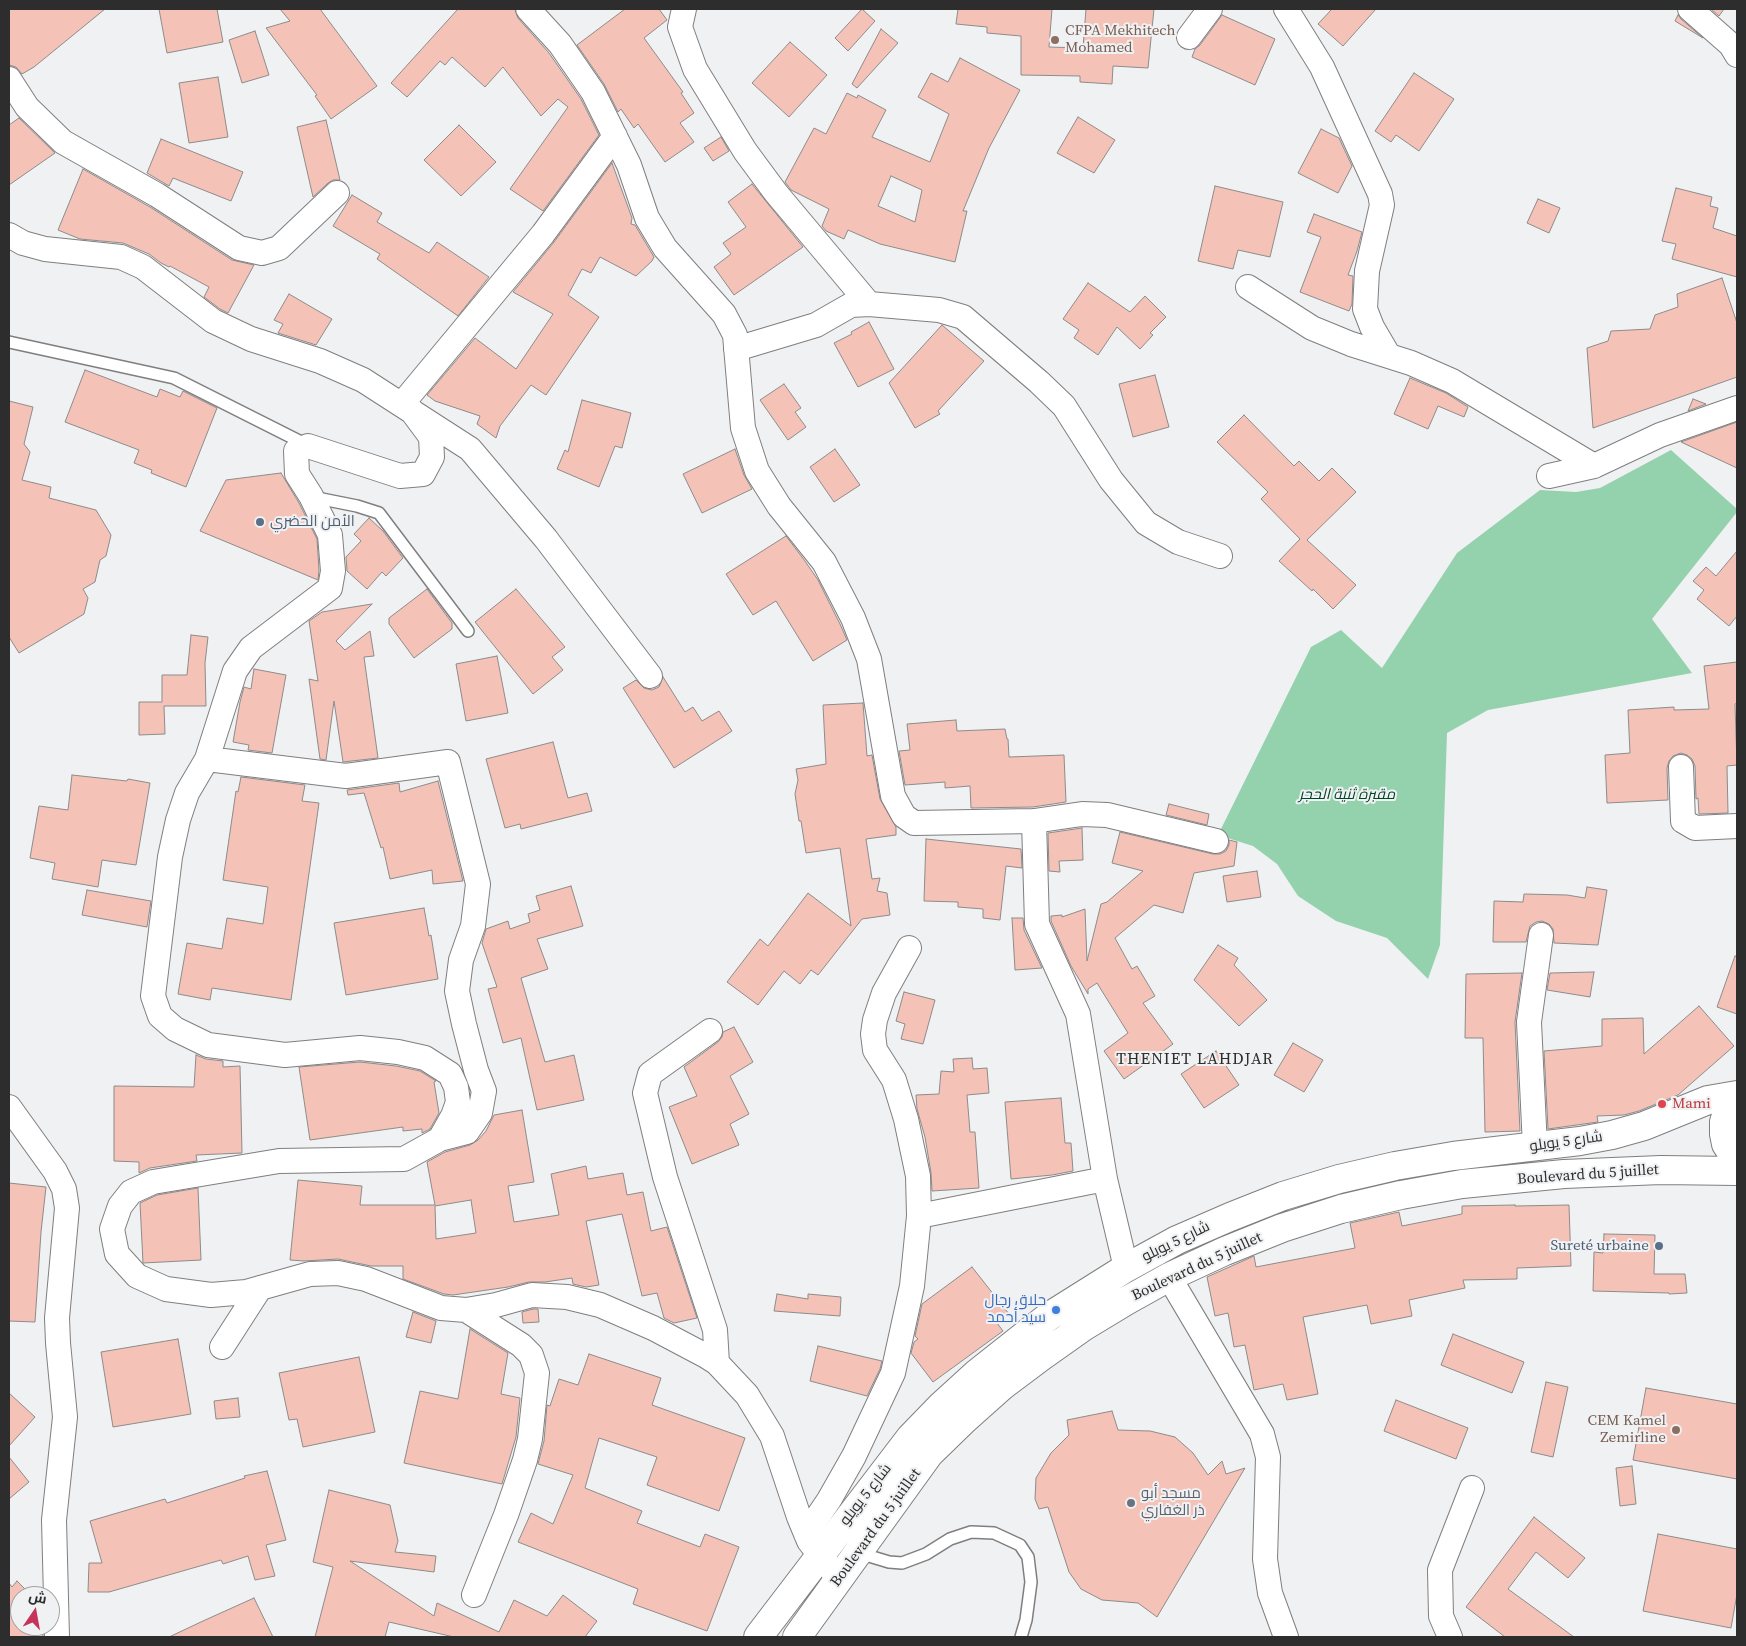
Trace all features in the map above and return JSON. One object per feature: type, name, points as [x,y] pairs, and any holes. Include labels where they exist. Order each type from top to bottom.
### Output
[{"type":"main road","name":"شارع 5 يويلو","points":[[758,1637],[813,1544],[942,1405],[976,1374],[1041,1322],[1086,1291],[1126,1268],[1177,1240],[1230,1217],[1284,1196],[1339,1179],[1395,1166],[1452,1156],[1580,1141],[1612,1135],[1659,1121],[1708,1100],[1737,1096]]},
{"type":"main road","points":[[1737,1096],[1727,1112],[1724,1122],[1726,1144],[1737,1161]]},
{"type":"main road","name":"Boulevard du 5 juillet","points":[[797,1637],[929,1454],[965,1419],[1002,1386],[1049,1351],[1126,1301],[1169,1277],[1225,1251],[1282,1228],[1341,1209],[1401,1195],[1462,1184],[1564,1174],[1661,1170],[1737,1172]]},
{"type":"street","points":[[528,9],[560,44],[593,92],[629,165],[647,218],[665,248],[724,314],[735,335],[743,428],[757,471],[779,506],[824,562],[853,618],[869,659],[893,796],[904,816],[914,823],[1034,821],[1082,814],[1107,815],[1216,840]]},
{"type":"street","points":[[684,9],[680,27],[695,69],[745,151],[776,193],[869,304]]},
{"type":"street","points":[[1189,37],[1210,9]]},
{"type":"street","points":[[1286,9],[1322,67],[1380,194],[1382,205],[1367,271],[1365,309],[1372,327],[1389,356]]},
{"type":"street","points":[[1690,9],[1731,44],[1737,54]]},
{"type":"street","points":[[9,79],[27,107],[63,142],[157,195],[239,248],[262,253],[279,248],[337,193]]},
{"type":"street","points":[[406,407],[544,234],[615,136]]},
{"type":"street","points":[[9,235],[23,243],[45,249],[121,257],[143,267],[213,321],[251,339],[320,361],[363,380],[470,449],[546,539],[650,676]]},
{"type":"street","points":[[1248,287],[1312,328],[1351,344],[1411,363],[1452,381],[1594,466]]},
{"type":"street","points":[[736,349],[816,325],[850,305],[869,304],[939,310],[963,317],[1064,406],[1112,480],[1146,523],[1178,542],[1220,556]]},
{"type":"street","points":[[406,407],[431,437],[432,457],[423,474],[400,476],[308,446],[296,451],[297,474],[311,496],[330,535],[333,571],[330,588],[251,648],[235,670],[207,759],[187,793],[178,820],[170,857],[153,996],[160,1016],[175,1029],[208,1045],[286,1055],[360,1048],[398,1052],[425,1058],[450,1074],[456,1087],[458,1102],[453,1116],[440,1139]]},
{"type":"street","points":[[1549,476],[1594,466],[1660,435],[1737,408]]},
{"type":"street","points":[[207,759],[346,776],[448,762],[478,884],[473,926],[461,960],[457,991],[474,1061],[484,1091],[480,1114],[467,1132],[440,1139],[404,1159],[279,1161],[153,1182],[131,1192],[120,1206],[112,1229],[117,1254],[136,1276],[166,1289],[211,1295],[246,1292],[310,1274],[338,1273],[366,1279],[441,1308],[466,1310],[496,1305],[532,1295],[567,1297],[600,1305],[653,1328],[717,1363],[747,1395],[772,1436],[799,1517],[813,1544],[839,1579]]},
{"type":"street","points":[[1681,767],[1683,821],[1695,828],[1737,826]]},
{"type":"street","points":[[1034,821],[1037,924],[1078,1014],[1104,1179],[1126,1268]]},
{"type":"street","points":[[1535,1146],[1530,1022],[1541,935]]},
{"type":"street","points":[[813,1544],[829,1500],[854,1456],[893,1373],[912,1286],[918,1216],[918,1176],[906,1119],[894,1080],[875,1050],[873,1034],[875,1020],[884,993],[909,948]]},
{"type":"street","points":[[710,1031],[650,1074],[645,1093],[665,1177],[715,1330],[717,1363]]},
{"type":"street","points":[[9,1107],[55,1171],[64,1189],[67,1208],[57,1318],[65,1417],[54,1520],[57,1637]]},
{"type":"street","points":[[918,1216],[1104,1179]]},
{"type":"street","points":[[1169,1277],[1262,1434],[1268,1457],[1265,1559],[1270,1593],[1286,1637]]},
{"type":"street","points":[[222,1347],[260,1288]]},
{"type":"street","points":[[466,1310],[521,1345],[531,1355],[537,1373],[530,1439],[525,1460],[506,1515],[474,1595]]},
{"type":"street","points":[[1450,1637],[1441,1616],[1440,1570],[1472,1488]]},
{"type":"lane","points":[[9,342],[174,378],[308,446]]},
{"type":"lane","points":[[311,496],[379,513],[468,631]]},
{"type":"lane","points":[[858,1553],[889,1562],[902,1563],[926,1554],[950,1539],[971,1532],[994,1533],[1020,1545],[1028,1557],[1031,1582],[1026,1620],[1020,1637]]},
{"type":"green space","name":"مقبرة ثنية الحجر","points":[[1671,450],[1737,509],[1737,512],[1652,619],[1692,673],[1488,710],[1447,733],[1440,945],[1428,979],[1387,938],[1336,921],[1298,896],[1277,864],[1253,846],[1218,835],[1311,647],[1341,630],[1382,668],[1457,553],[1540,490],[1576,492],[1600,488]]},
{"type":"building","points":[[9,9],[105,9],[34,67],[22,74],[16,67],[9,65]]},
{"type":"building","points":[[159,9],[217,9],[223,42],[167,53]]},
{"type":"building","points":[[280,9],[320,9],[377,86],[331,119],[315,96],[317,95],[266,28],[290,21]]},
{"type":"building","points":[[458,9],[515,9],[518,18],[549,53],[581,99],[599,135],[543,211],[510,189],[568,107],[558,99],[541,116],[503,67],[485,87],[452,57],[445,65],[440,61],[407,97],[391,83]]},
{"type":"building","points":[[625,9],[659,9],[667,20],[644,38],[683,92],[681,93],[694,113],[680,123],[694,142],[665,162],[638,124],[634,128],[621,109],[618,112],[604,84],[577,45]]},
{"type":"building","points":[[862,9],[875,21],[848,51],[835,38]]},
{"type":"building","points":[[958,9],[1052,9],[1049,47],[1083,48],[1086,9],[1154,9],[1148,68],[1113,66],[1112,84],[1080,82],[1080,76],[1021,75],[1021,36],[987,33],[987,27],[956,24]]},
{"type":"building","points":[[1332,9],[1376,9],[1343,46],[1318,24]]},
{"type":"building","points":[[1711,9],[1724,9],[1719,16]]},
{"type":"building","points":[[1222,15],[1275,39],[1255,85],[1192,57],[1195,49]]},
{"type":"building","points":[[1678,15],[1681,19],[1703,38],[1675,21]]},
{"type":"building","points":[[881,29],[898,43],[857,88],[852,84]]},
{"type":"building","points":[[255,31],[269,75],[242,83],[229,40]]},
{"type":"building","points":[[790,42],[827,75],[789,117],[752,83]]},
{"type":"building","points":[[960,58],[1020,90],[989,148],[963,211],[967,211],[955,262],[880,244],[848,230],[844,239],[826,231],[822,226],[829,209],[791,190],[785,182],[814,128],[826,134],[847,93],[857,98],[858,95],[886,110],[872,137],[930,162],[949,114],[918,97],[931,73],[948,82]],"holes":[[[891,176],[922,190],[915,222],[878,206]]]},
{"type":"building","points":[[1414,73],[1454,99],[1419,151],[1396,135],[1391,142],[1375,131]]},
{"type":"building","points":[[218,77],[228,137],[189,143],[179,83]]},
{"type":"building","points":[[1078,117],[1115,140],[1094,173],[1057,153]]},
{"type":"building","points":[[19,118],[55,153],[9,185],[9,125]]},
{"type":"building","points":[[326,120],[340,180],[333,180],[328,183],[313,197],[297,127]]},
{"type":"building","points":[[459,125],[496,162],[461,196],[424,160]]},
{"type":"building","points":[[1321,129],[1339,138],[1352,166],[1338,193],[1298,173]]},
{"type":"building","points":[[721,137],[729,151],[713,161],[704,148]]},
{"type":"building","points":[[161,139],[243,172],[231,201],[173,178],[169,186],[147,173]]},
{"type":"building","points":[[612,163],[632,218],[631,224],[635,225],[654,257],[636,276],[600,257],[591,273],[582,269],[568,295],[599,317],[546,395],[531,385],[500,426],[496,438],[477,424],[480,416],[435,401],[427,395],[475,338],[516,369],[553,314],[513,292],[554,242]]},
{"type":"building","points":[[83,169],[150,207],[232,260],[254,265],[228,313],[204,297],[209,287],[161,263],[149,254],[123,243],[80,239],[58,230]]},
{"type":"building","points":[[752,184],[803,247],[734,295],[714,267],[731,254],[723,243],[746,227],[728,202]]},
{"type":"building","points":[[1215,186],[1283,202],[1270,257],[1238,250],[1233,269],[1198,261]]},
{"type":"building","points":[[1676,188],[1712,197],[1710,206],[1718,208],[1713,228],[1737,236],[1737,277],[1672,259],[1676,244],[1662,241]]},
{"type":"building","points":[[352,195],[382,213],[377,222],[429,253],[437,242],[489,277],[458,316],[377,259],[380,254],[333,226]]},
{"type":"building","points":[[1538,199],[1560,208],[1549,233],[1527,223]]},
{"type":"building","points":[[1314,214],[1362,232],[1348,275],[1353,276],[1352,304],[1349,311],[1300,292],[1321,237],[1307,232]]},
{"type":"building","points":[[1722,278],[1737,323],[1737,377],[1593,428],[1587,348],[1608,341],[1611,331],[1650,329],[1655,315],[1678,307],[1677,294]]},
{"type":"building","points":[[1088,283],[1130,312],[1145,296],[1166,317],[1150,333],[1153,335],[1140,349],[1117,327],[1098,355],[1074,338],[1079,330],[1063,319]]},
{"type":"building","points":[[289,294],[332,319],[316,345],[278,333],[283,324],[274,320]]},
{"type":"building","points":[[869,322],[894,369],[858,387],[834,343],[852,334],[851,332]]},
{"type":"building","points":[[942,325],[984,361],[938,411],[940,414],[915,428],[889,383]]},
{"type":"building","points":[[85,370],[157,397],[160,389],[180,397],[183,391],[217,408],[186,487],[151,473],[152,470],[134,463],[139,450],[65,422]]},
{"type":"building","points":[[1155,375],[1169,427],[1133,437],[1119,384]]},
{"type":"building","points":[[1410,378],[1446,393],[1468,407],[1464,417],[1438,406],[1428,429],[1394,414]]},
{"type":"building","points":[[784,384],[801,408],[795,412],[806,427],[788,440],[760,400]]},
{"type":"building","points":[[1693,399],[1706,404],[1688,411]]},
{"type":"building","points":[[582,400],[631,413],[622,448],[615,446],[599,487],[557,469],[565,450],[568,452]]},
{"type":"building","points":[[9,401],[33,407],[24,444],[30,452],[22,480],[51,487],[49,498],[96,510],[111,535],[106,556],[100,560],[95,582],[83,589],[88,598],[84,614],[19,653],[9,637]]},
{"type":"building","points":[[1244,415],[1294,466],[1299,461],[1319,481],[1332,468],[1356,492],[1307,540],[1356,585],[1333,609],[1313,589],[1312,591],[1279,561],[1300,539],[1261,499],[1268,492],[1217,442]]},
{"type":"building","points":[[1737,422],[1737,468],[1681,442]]},
{"type":"building","points":[[735,449],[744,475],[752,489],[702,513],[683,474]]},
{"type":"building","points":[[835,449],[860,485],[834,502],[810,467]]},
{"type":"building","name":"الأمن الحضري","points":[[281,473],[317,539],[318,580],[200,531],[226,480]]},
{"type":"building","points":[[369,518],[383,531],[403,558],[386,576],[382,572],[367,589],[347,571],[346,557],[361,541],[354,534]]},
{"type":"building","points":[[786,536],[818,580],[847,640],[813,661],[776,601],[753,615],[726,574]]},
{"type":"building","points":[[1737,551],[1737,616],[1729,626],[1697,599],[1704,590],[1693,581],[1706,567],[1716,576]]},
{"type":"building","points":[[427,589],[452,623],[452,629],[414,658],[389,624],[389,618]]},
{"type":"building","points":[[516,589],[565,647],[552,657],[563,670],[533,694],[475,622]]},
{"type":"building","points":[[372,604],[336,641],[345,650],[370,631],[374,656],[364,657],[378,758],[343,762],[334,701],[326,760],[320,759],[309,679],[318,681],[309,621],[322,612]]},
{"type":"building","points":[[191,635],[208,637],[205,663],[206,706],[164,706],[165,734],[139,735],[139,702],[162,702],[162,675],[187,675]]},
{"type":"building","points":[[497,656],[508,713],[466,721],[456,664]]},
{"type":"building","points":[[1737,662],[1737,703],[1735,704],[1737,765],[1727,766],[1728,813],[1699,814],[1698,798],[1696,799],[1695,766],[1692,759],[1681,753],[1673,756],[1667,768],[1668,800],[1607,803],[1605,755],[1630,753],[1628,710],[1674,707],[1674,710],[1709,709],[1704,666]]},
{"type":"building","points":[[254,669],[286,675],[272,753],[248,750],[249,745],[233,742],[244,687],[251,689]]},
{"type":"building","points":[[663,677],[685,712],[693,707],[702,721],[719,711],[732,731],[674,768],[623,688],[636,680],[644,688],[652,690],[659,687]]},
{"type":"building","points":[[863,703],[867,756],[872,755],[880,799],[896,827],[896,835],[866,839],[872,879],[880,878],[877,891],[887,893],[890,915],[862,919],[818,975],[811,970],[800,984],[784,971],[758,1005],[727,982],[760,939],[768,946],[808,893],[851,926],[840,848],[806,853],[795,794],[798,780],[796,769],[826,764],[823,705]]},
{"type":"building","points":[[956,720],[957,731],[1005,729],[1008,739],[1009,757],[1064,755],[1066,802],[1033,807],[971,808],[970,786],[945,788],[945,782],[905,785],[899,751],[910,750],[907,724]]},
{"type":"building","points":[[553,742],[568,798],[587,793],[592,811],[521,829],[520,824],[505,828],[486,759]]},
{"type":"building","points":[[72,775],[127,781],[128,779],[150,783],[136,865],[102,860],[98,887],[52,879],[55,863],[30,858],[39,806],[68,810]]},
{"type":"building","points":[[241,777],[305,785],[302,801],[319,803],[291,1000],[212,988],[210,1000],[178,994],[187,943],[222,949],[227,918],[263,924],[268,887],[223,880],[236,791],[238,792]]},
{"type":"building","points":[[438,781],[463,881],[433,884],[432,870],[390,879],[383,847],[381,848],[364,793],[348,795],[347,790],[399,783],[400,792]]},
{"type":"building","points":[[1169,804],[1209,814],[1207,825],[1166,815]]},
{"type":"building","points":[[1082,828],[1083,860],[1059,861],[1060,872],[1049,871],[1048,833]]},
{"type":"building","points":[[1120,832],[1213,854],[1220,854],[1226,851],[1229,840],[1237,842],[1234,866],[1194,873],[1183,913],[1154,905],[1115,938],[1132,969],[1137,966],[1155,996],[1143,1003],[1173,1044],[1124,1079],[1104,1051],[1128,1033],[1097,983],[1088,989],[1088,994],[1071,966],[1051,921],[1051,916],[1062,915],[1062,917],[1085,909],[1087,961],[1101,904],[1107,902],[1143,871],[1112,863]]},
{"type":"building","points":[[926,839],[1021,849],[1022,868],[1006,866],[1000,920],[983,918],[983,909],[958,907],[958,902],[924,901]]},
{"type":"building","points":[[1257,871],[1261,897],[1227,902],[1223,876]]},
{"type":"building","points":[[571,886],[583,926],[537,939],[548,969],[521,978],[545,1062],[574,1055],[584,1100],[537,1110],[521,1038],[503,1043],[488,989],[497,987],[482,943],[486,929],[508,921],[510,929],[530,922],[528,914],[540,910],[536,896]]},
{"type":"building","points":[[1587,887],[1607,890],[1598,945],[1554,943],[1553,929],[1549,924],[1542,921],[1530,926],[1526,942],[1493,942],[1494,901],[1523,902],[1524,894],[1567,895],[1585,898]]},
{"type":"building","points":[[87,890],[151,901],[147,927],[82,915]]},
{"type":"building","points":[[424,908],[429,936],[431,935],[438,979],[346,995],[334,923]]},
{"type":"building","points":[[1012,918],[1023,918],[1024,930],[1042,968],[1015,970]]},
{"type":"building","points":[[1218,945],[1238,958],[1234,965],[1267,1000],[1239,1026],[1194,980]]},
{"type":"building","points":[[1735,956],[1737,957],[1737,1014],[1717,1007]]},
{"type":"building","points":[[1594,972],[1590,997],[1547,990],[1550,973]]},
{"type":"building","points":[[1522,973],[1515,1022],[1520,1131],[1485,1132],[1483,1038],[1465,1038],[1466,974]]},
{"type":"building","points":[[904,992],[935,1000],[923,1044],[901,1039],[905,1024],[896,1021]]},
{"type":"building","points":[[1699,1006],[1734,1046],[1678,1095],[1624,1115],[1597,1116],[1598,1122],[1548,1129],[1544,1051],[1602,1046],[1602,1019],[1643,1018],[1644,1054]]},
{"type":"building","points":[[734,1027],[753,1062],[730,1076],[749,1114],[730,1124],[739,1145],[692,1164],[669,1107],[697,1096],[684,1067],[718,1042],[723,1032]]},
{"type":"building","points":[[1293,1043],[1323,1060],[1304,1092],[1274,1075]]},
{"type":"building","points":[[1216,1051],[1239,1085],[1204,1108],[1181,1074]]},
{"type":"building","points":[[196,1055],[206,1059],[223,1061],[223,1067],[240,1066],[242,1153],[196,1155],[197,1161],[150,1168],[139,1173],[139,1162],[114,1161],[114,1086],[194,1087]]},
{"type":"building","points":[[972,1058],[973,1069],[987,1068],[989,1093],[967,1095],[970,1132],[975,1132],[979,1188],[932,1191],[925,1137],[917,1109],[916,1095],[939,1094],[941,1071],[954,1072],[953,1059]]},
{"type":"building","points":[[360,1062],[420,1071],[436,1081],[434,1082],[439,1113],[430,1129],[422,1133],[422,1129],[403,1131],[403,1127],[310,1140],[299,1067]]},
{"type":"building","points":[[1061,1098],[1065,1143],[1071,1143],[1073,1171],[1011,1179],[1005,1102]]},
{"type":"building","points":[[522,1110],[534,1182],[508,1186],[514,1222],[559,1215],[551,1174],[586,1166],[588,1179],[623,1173],[627,1195],[643,1192],[651,1231],[667,1227],[697,1318],[674,1323],[664,1318],[657,1293],[642,1296],[622,1214],[586,1221],[599,1285],[586,1287],[573,1284],[572,1278],[529,1282],[453,1295],[444,1294],[403,1279],[403,1266],[371,1266],[338,1259],[290,1260],[298,1180],[362,1186],[360,1205],[435,1205],[427,1162],[445,1152],[470,1145],[478,1140],[486,1131],[494,1115]],"holes":[[[471,1200],[476,1233],[436,1239],[435,1206]]]},
{"type":"building","points":[[9,1183],[46,1187],[35,1322],[9,1321]]},
{"type":"building","points":[[198,1188],[201,1260],[143,1263],[140,1203],[157,1195]]},
{"type":"building","points":[[1569,1205],[1571,1266],[1517,1268],[1517,1279],[1463,1280],[1465,1288],[1409,1300],[1412,1316],[1371,1324],[1367,1305],[1303,1317],[1318,1394],[1287,1400],[1283,1384],[1254,1390],[1245,1345],[1234,1347],[1228,1313],[1215,1316],[1207,1277],[1254,1256],[1256,1267],[1355,1248],[1350,1223],[1399,1212],[1402,1226],[1462,1214],[1462,1206]]},
{"type":"building","points":[[1604,1234],[1655,1235],[1654,1274],[1685,1274],[1687,1293],[1593,1291],[1594,1252],[1603,1253]]},
{"type":"building","points":[[972,1267],[1009,1314],[997,1323],[1003,1331],[933,1382],[911,1353],[914,1342],[918,1339],[915,1336],[922,1304]]},
{"type":"building","points":[[777,1294],[808,1299],[808,1294],[841,1297],[840,1316],[774,1311]]},
{"type":"building","points":[[538,1309],[539,1322],[523,1323],[522,1312]]},
{"type":"building","points":[[413,1312],[436,1321],[431,1343],[406,1337]]},
{"type":"building","points":[[470,1329],[508,1353],[501,1394],[520,1398],[516,1437],[502,1484],[404,1463],[420,1391],[458,1399]]},
{"type":"building","points":[[1453,1334],[1524,1362],[1512,1393],[1441,1365]]},
{"type":"building","points":[[178,1339],[191,1414],[113,1427],[101,1352]]},
{"type":"building","points":[[818,1346],[882,1361],[867,1396],[810,1381]]},
{"type":"building","points":[[589,1354],[661,1378],[652,1405],[745,1438],[719,1511],[647,1485],[657,1457],[599,1438],[585,1488],[642,1511],[637,1523],[700,1547],[705,1534],[739,1547],[707,1631],[633,1604],[638,1589],[518,1542],[531,1513],[553,1524],[573,1475],[538,1464],[544,1441],[547,1405],[550,1406],[559,1379],[578,1385]]},
{"type":"building","points":[[359,1357],[375,1432],[303,1447],[297,1419],[289,1420],[279,1373]]},
{"type":"building","points":[[1546,1382],[1568,1387],[1553,1457],[1531,1452]]},
{"type":"building","points":[[1646,1388],[1737,1404],[1737,1479],[1633,1460]]},
{"type":"building","points":[[9,1393],[35,1417],[9,1446]]},
{"type":"building","points":[[238,1398],[240,1417],[216,1419],[214,1401]]},
{"type":"building","points":[[1396,1400],[1468,1428],[1456,1459],[1384,1431]]},
{"type":"building","name":"مسجد أبو ذر الغفاري","points":[[1112,1411],[1118,1430],[1150,1431],[1175,1437],[1193,1453],[1208,1475],[1222,1461],[1226,1474],[1245,1468],[1157,1617],[1138,1603],[1102,1600],[1081,1589],[1069,1572],[1048,1507],[1039,1509],[1035,1499],[1036,1478],[1051,1453],[1069,1435],[1067,1420]]},
{"type":"building","points":[[9,1457],[29,1482],[9,1499]]},
{"type":"building","points":[[1632,1466],[1636,1504],[1620,1506],[1616,1468]]},
{"type":"building","points":[[267,1471],[286,1540],[266,1545],[275,1576],[255,1580],[248,1556],[223,1564],[221,1560],[109,1592],[88,1592],[89,1563],[102,1563],[90,1521],[165,1499],[167,1503],[245,1478],[244,1476]]},
{"type":"building","points":[[329,1490],[390,1505],[398,1541],[395,1552],[436,1556],[434,1572],[350,1561],[434,1616],[437,1603],[499,1632],[514,1600],[547,1616],[563,1595],[597,1621],[585,1637],[454,1637],[389,1622],[385,1637],[315,1637],[333,1567],[313,1562]]},
{"type":"building","points":[[1534,1517],[1585,1558],[1568,1578],[1536,1552],[1508,1589],[1574,1637],[1505,1637],[1466,1607]]},
{"type":"building","points":[[1658,1534],[1737,1549],[1737,1594],[1731,1628],[1643,1611]]},
{"type":"building","points":[[17,1581],[22,1586],[13,1586]]},
{"type":"building","points":[[9,1583],[11,1586],[10,1636],[43,1637],[9,1637]]},
{"type":"building","points":[[254,1598],[273,1637],[169,1637],[203,1621]]},
{"type":"place","name":"CFPA Mekhitech Mohamed","points":[[1055,40]]},
{"type":"place","name":"الأمن الحضري","points":[[260,522]]},
{"type":"place","name":"Mami","points":[[1662,1104]]},
{"type":"place","name":"Sureté urbaine","points":[[1659,1246]]},
{"type":"place","name":"حلاق رجال سيد أحمد","points":[[1056,1310]]},
{"type":"place","name":"CEM Kamel Zemirline","points":[[1676,1430]]},
{"type":"place","name":"مسجد أبو ذر الغفاري","points":[[1131,1503]]},
{"type":"district","name":"THENIET LAHDJAR","points":[[1195,1060]]}]
